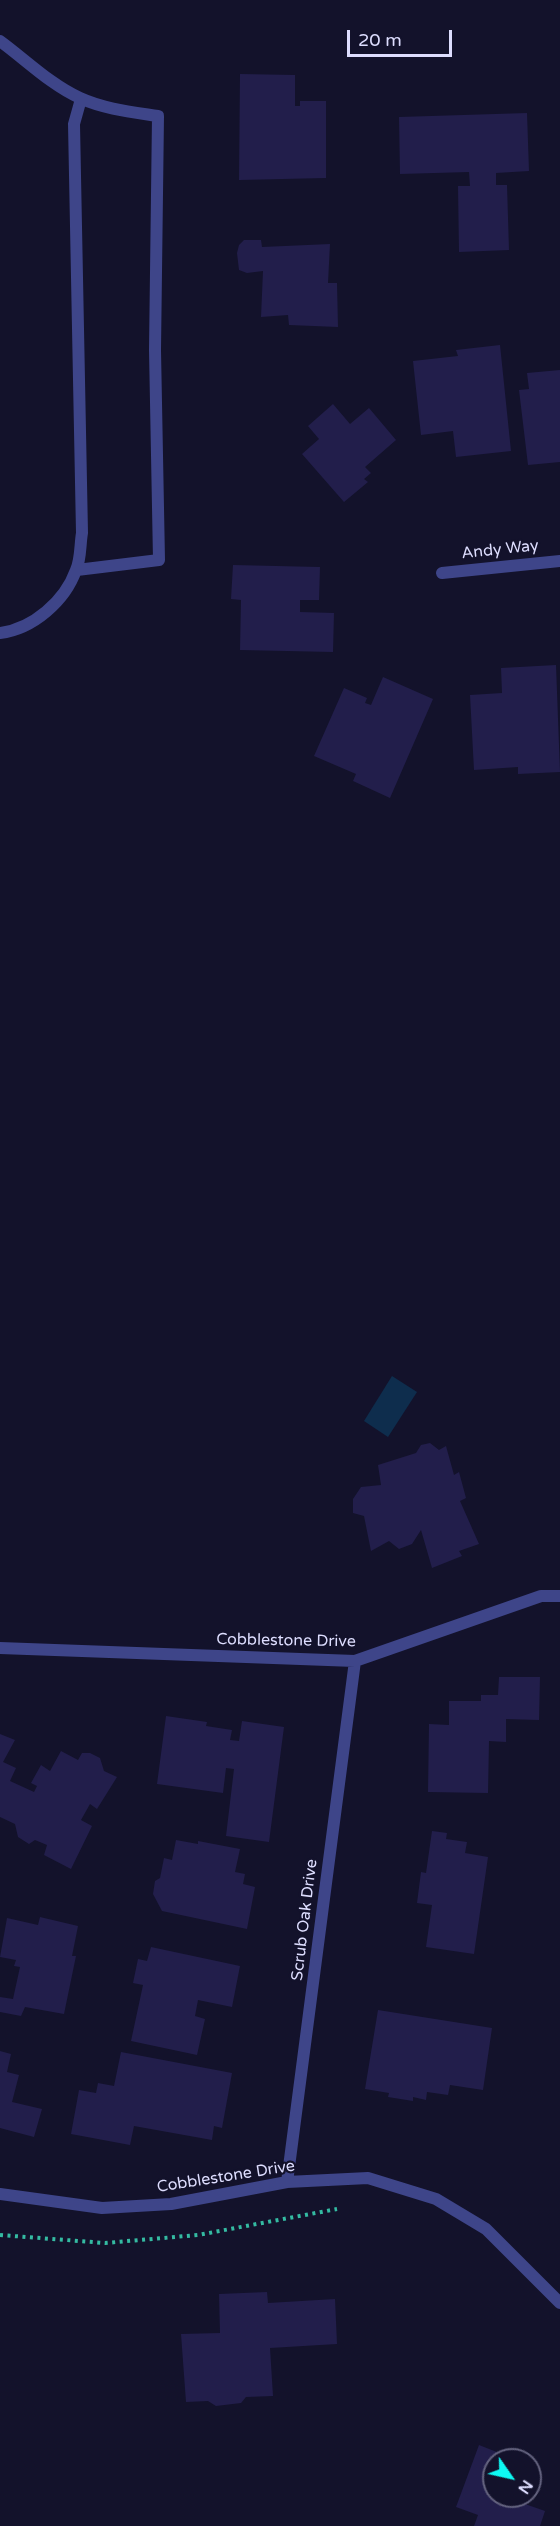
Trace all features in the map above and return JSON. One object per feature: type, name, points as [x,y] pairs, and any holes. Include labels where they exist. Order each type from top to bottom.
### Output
[{"type":"street","points":[[0,41],[56,84],[81,99],[123,111],[158,116],[155,350],[159,560],[77,570]]},
{"type":"street","points":[[0,633],[10,632],[32,621],[56,603],[77,570],[82,533],[74,124],[81,99]]},
{"type":"street","name":"Andy Way","points":[[442,573],[560,561]]},
{"type":"street","name":"Cobblestone Drive","points":[[0,1648],[355,1661],[541,1596],[560,1596]]},
{"type":"street","name":"Scrub Oak Drive","points":[[287,2182],[355,1661]]},
{"type":"street","name":"Cobblestone Drive","points":[[0,2194],[102,2208],[171,2204],[287,2182],[368,2178],[436,2199],[486,2229],[560,2303]]},
{"type":"path","points":[[0,2235],[105,2243],[198,2235],[337,2209]]},
{"type":"water","points":[[392,1376],[417,1392],[388,1437],[364,1421]]},
{"type":"building","points":[[240,74],[295,75],[295,106],[300,106],[300,101],[326,101],[326,178],[239,180]]},
{"type":"building","points":[[527,113],[529,171],[496,173],[496,185],[507,185],[509,250],[459,252],[458,186],[470,186],[469,172],[400,174],[399,117]]},
{"type":"building","points":[[244,240],[261,240],[262,247],[330,244],[328,283],[337,283],[338,327],[289,325],[288,315],[261,317],[263,271],[247,273],[239,270],[237,253],[239,245]]},
{"type":"building","points":[[500,345],[511,451],[456,457],[453,431],[421,435],[413,361],[458,356],[456,350]]},
{"type":"building","points":[[560,370],[560,462],[528,465],[519,390],[529,389],[527,373]]},
{"type":"building","points":[[333,404],[350,424],[369,408],[396,440],[365,467],[371,473],[364,479],[368,482],[344,502],[302,454],[319,439],[308,426]]},
{"type":"building","points":[[233,565],[320,567],[319,600],[300,600],[300,612],[334,613],[333,652],[240,650],[241,600],[231,599]]},
{"type":"building","points":[[556,665],[560,772],[518,774],[518,767],[474,770],[470,695],[502,693],[501,668]]},
{"type":"building","points":[[383,677],[433,699],[390,798],[353,781],[356,774],[314,756],[344,688],[367,698],[365,703],[371,705]]},
{"type":"building","points":[[430,1443],[439,1450],[446,1446],[454,1475],[459,1472],[466,1498],[460,1501],[479,1544],[459,1551],[462,1556],[432,1568],[421,1530],[412,1544],[399,1549],[389,1541],[371,1551],[364,1516],[353,1513],[353,1499],[361,1487],[381,1485],[378,1465],[416,1453],[421,1445]]},
{"type":"building","points":[[499,1677],[540,1677],[539,1720],[506,1719],[506,1742],[489,1741],[488,1793],[428,1792],[429,1724],[449,1725],[449,1701],[481,1701],[481,1695],[498,1695]]},
{"type":"building","points":[[166,1716],[207,1722],[206,1726],[232,1730],[230,1740],[239,1741],[242,1721],[284,1727],[269,1842],[226,1836],[234,1769],[226,1768],[223,1793],[157,1784]]},
{"type":"building","points":[[0,1734],[15,1740],[3,1762],[16,1768],[10,1781],[34,1792],[37,1786],[31,1783],[41,1765],[50,1771],[61,1751],[78,1760],[82,1753],[90,1753],[100,1758],[104,1771],[117,1777],[97,1809],[90,1804],[81,1820],[92,1826],[71,1869],[44,1855],[47,1845],[35,1840],[29,1844],[18,1837],[15,1824],[0,1817]]},
{"type":"building","points":[[432,1831],[447,1833],[446,1839],[467,1842],[465,1853],[488,1857],[474,1954],[426,1947],[432,1905],[417,1903],[421,1872],[426,1873]]},
{"type":"building","points":[[176,1840],[198,1844],[198,1841],[240,1849],[235,1872],[245,1874],[243,1884],[255,1887],[247,1929],[162,1911],[153,1894],[155,1881],[160,1878],[164,1858],[172,1860]]},
{"type":"building","points":[[40,1917],[78,1926],[72,1956],[76,1956],[64,2014],[25,2007],[21,2016],[0,2012],[0,1997],[13,1999],[20,1967],[14,1966],[16,1960],[0,1957],[7,1918],[38,1925]]},
{"type":"building","points":[[151,1947],[240,1966],[232,2007],[198,2000],[195,2016],[205,2019],[197,2055],[131,2041],[143,1985],[133,1983],[138,1959],[147,1961]]},
{"type":"building","points":[[378,2010],[492,2028],[483,2090],[450,2085],[448,2095],[427,2092],[426,2100],[413,2097],[413,2101],[388,2097],[389,2093],[365,2089]]},
{"type":"building","points":[[0,2051],[11,2054],[7,2072],[19,2075],[12,2102],[42,2109],[34,2137],[0,2128]]},
{"type":"building","points":[[121,2052],[232,2073],[222,2128],[214,2126],[212,2140],[134,2126],[130,2145],[71,2134],[79,2090],[96,2093],[98,2083],[114,2086]]},
{"type":"building","points":[[267,2292],[268,2303],[335,2299],[337,2344],[270,2348],[273,2396],[246,2397],[241,2403],[216,2406],[208,2401],[186,2402],[181,2334],[220,2333],[219,2294]]},
{"type":"building","points":[[479,2445],[487,2448],[482,2448],[482,2508],[536,2508],[545,2511],[540,2526],[474,2526],[478,2515],[456,2507]]}]
